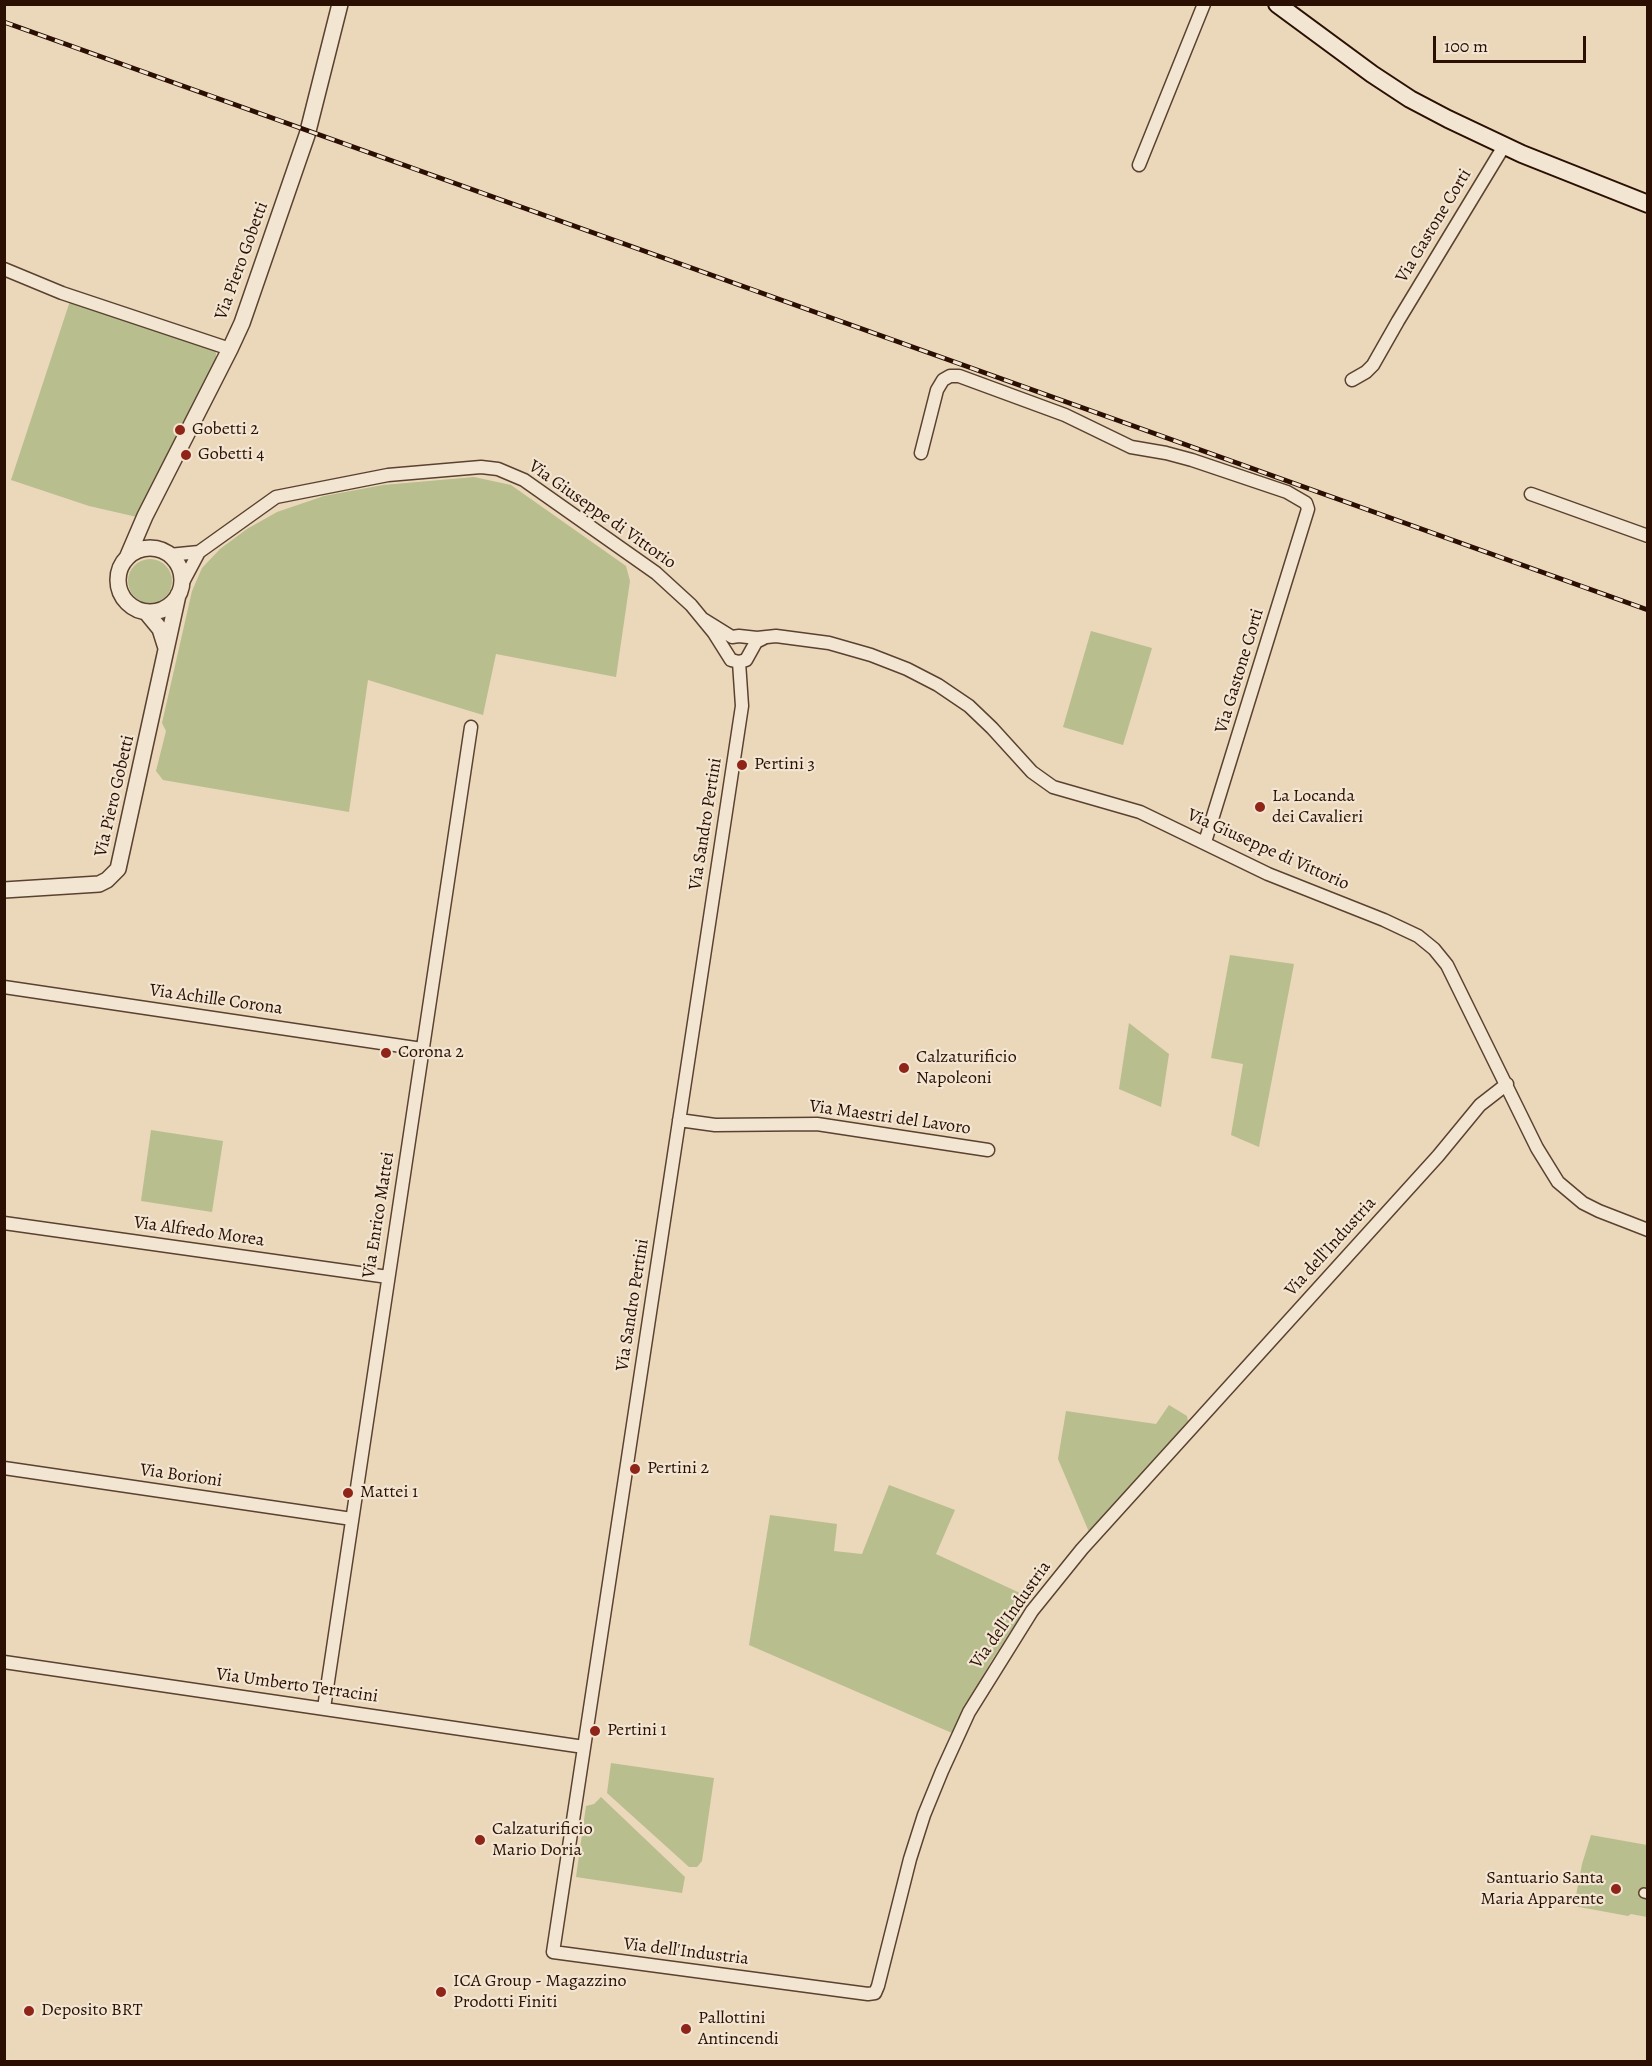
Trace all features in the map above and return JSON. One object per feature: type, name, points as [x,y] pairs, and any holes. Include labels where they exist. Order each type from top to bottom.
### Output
[{"type":"main road","points":[[1277,4],[1410,99],[1504,146],[1647,204]]},
{"type":"street","name":"Via Piero Gobetti","points":[[128,558],[145,516],[230,350],[252,296],[307,135],[340,4]]},
{"type":"street","points":[[1139,165],[1204,4]]},
{"type":"street","name":"Via Gastone Corti","points":[[1352,380],[1373,365],[1504,146]]},
{"type":"street","points":[[4,269],[62,294],[230,350]]},
{"type":"street","name":"Via Gastone Corti","points":[[921,453],[937,390],[943,380],[950,376],[959,376],[1065,415],[1131,447],[1192,460],[1287,492],[1306,503],[1308,509],[1205,842]]},
{"type":"street","name":"Via Giuseppe di Vittorio","points":[[180,590],[199,552],[269,502],[283,495],[388,476],[465,468],[498,469],[524,480],[558,506],[638,559],[668,583],[703,619],[728,657],[739,662],[749,657],[749,644]]},
{"type":"street","points":[[1531,494],[1647,536]]},
{"type":"street","points":[[145,516],[147,534],[165,552],[180,568],[180,590],[168,607],[154,612],[146,612],[132,606],[122,594],[118,578],[123,564],[140,550],[154,548],[165,552]]},
{"type":"street","name":"Via Giuseppe di Vittorio","points":[[165,552],[199,552]]},
{"type":"street","name":"Via Piero Gobetti","points":[[4,890],[99,884],[107,880],[118,869],[180,590]]},
{"type":"street","points":[[146,612],[160,629],[167,649]]},
{"type":"street","name":"Via Giuseppe di Vittorio","points":[[703,619],[732,637],[739,636],[749,644]]},
{"type":"street","points":[[725,650],[732,637]]},
{"type":"street","name":"Via Giuseppe di Vittorio","points":[[749,644],[765,637],[788,637],[829,643],[871,655],[907,669],[969,705],[1032,772],[1053,787],[1140,812],[1287,882],[1418,936],[1434,949],[1457,982],[1537,1148],[1558,1182],[1583,1203],[1647,1230]]},
{"type":"street","name":"Via Sandro Pertini","points":[[553,1953],[742,706],[739,662]]},
{"type":"street","name":"Via Enrico Mattei","points":[[324,1708],[471,727]]},
{"type":"street","name":"Via Achille Corona","points":[[4,987],[422,1049]]},
{"type":"street","name":"Via dell'Industria","points":[[553,1953],[867,1994],[874,1993],[878,1986],[910,1858],[942,1771],[969,1712],[1032,1611],[1082,1549],[1438,1156],[1480,1105],[1507,1084]]},
{"type":"street","name":"Via Maestri del Lavoro","points":[[679,1120],[715,1125],[817,1124],[988,1150]]},
{"type":"street","name":"Via Alfredo Morea","points":[[4,1223],[388,1277]]},
{"type":"street","name":"Via Borioni","points":[[4,1468],[352,1519]]},
{"type":"street","name":"Via Umberto Terracini","points":[[4,1662],[584,1747]]},
{"type":"green space","points":[[70,301],[214,348],[216,353],[216,362],[137,517],[89,506],[11,480]]},
{"type":"green space","points":[[474,477],[511,485],[626,566],[630,581],[616,677],[496,654],[483,715],[368,680],[349,812],[163,780],[156,771],[166,731],[162,723],[192,591],[202,568],[220,549],[247,529],[277,512],[324,496],[383,485]]},
{"type":"green space","points":[[150,559],[159,560],[166,565],[171,572],[171,590],[166,597],[159,602],[150,603],[141,602],[134,597],[129,590],[128,581],[129,572],[134,565],[141,560]]},
{"type":"green space","points":[[1091,631],[1152,648],[1123,745],[1063,727]]},
{"type":"green space","points":[[1230,955],[1294,964],[1259,1147],[1231,1135],[1243,1064],[1211,1058]]},
{"type":"green space","points":[[1129,1023],[1169,1054],[1161,1107],[1119,1089]]},
{"type":"green space","points":[[151,1130],[223,1141],[212,1212],[141,1201]]},
{"type":"green space","points":[[1169,1405],[1187,1416],[1188,1421],[1089,1532],[1058,1459],[1066,1411],[1156,1424]]},
{"type":"green space","points":[[889,1485],[955,1510],[936,1554],[1020,1593],[1013,1614],[1020,1617],[990,1663],[952,1733],[749,1645],[770,1515],[837,1524],[834,1551],[862,1554]]},
{"type":"green space","points":[[611,1763],[714,1778],[702,1861],[697,1867],[689,1867],[607,1793]]},
{"type":"green space","points":[[601,1797],[685,1877],[682,1893],[576,1877],[586,1806],[594,1804]]},
{"type":"green space","points":[[1591,1835],[1647,1845],[1647,1917],[1631,1914],[1628,1916],[1574,1906],[1582,1864]]},
{"type":"railway","points":[[4,22],[1648,610]]},
{"type":"place","name":"Gobetti 2","points":[[180,430]]},
{"type":"place","name":"Gobetti 4","points":[[186,455]]},
{"type":"place","name":"Pertini 3","points":[[742,765]]},
{"type":"place","name":"La Locanda dei Cavalieri","points":[[1260,807]]},
{"type":"place","name":"Corona 2","points":[[386,1053]]},
{"type":"place","name":"Calzaturificio Napoleoni","points":[[904,1068]]},
{"type":"place","name":"Pertini 2","points":[[635,1469]]},
{"type":"place","name":"Mattei 1","points":[[348,1493]]},
{"type":"place","name":"Pertini 1","points":[[595,1731]]},
{"type":"place","name":"Calzaturificio Mario Doria","points":[[480,1840]]},
{"type":"place","name":"Santuario Santa Maria Apparente","points":[[1616,1889]]},
{"type":"place","name":"ICA Group - Magazzino Prodotti Finiti","points":[[441,1992]]},
{"type":"place","name":"Deposito BRT","points":[[29,2011]]},
{"type":"place","name":"Pallottini Antincendi","points":[[686,2029]]}]
